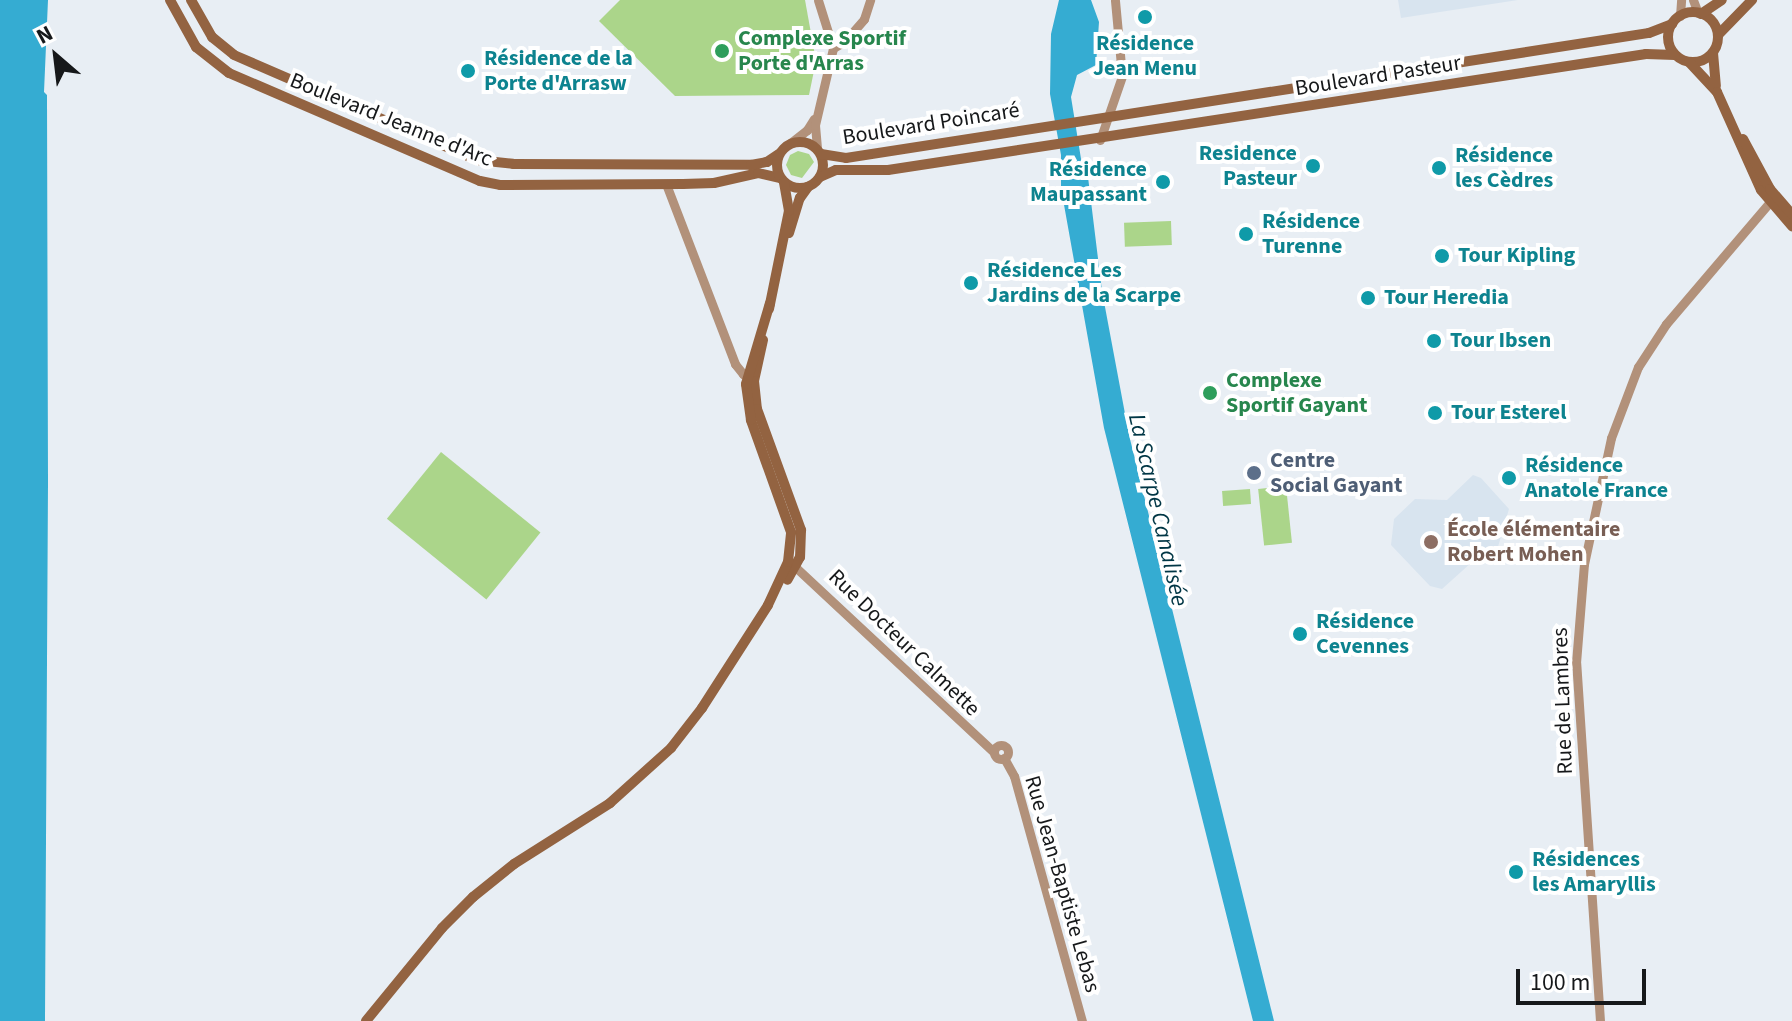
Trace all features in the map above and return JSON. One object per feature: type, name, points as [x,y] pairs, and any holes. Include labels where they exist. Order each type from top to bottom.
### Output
[{"type":"main road","name":"Boulevard Jeanne d'Arc","points":[[170,0],[196,47],[229,73],[466,177],[500,185],[708,183],[761,173],[782,180]]},
{"type":"main road","name":"Boulevard Jeanne d'Arc","points":[[191,0],[212,37],[234,55],[477,160],[513,164],[751,165],[765,163],[779,154]]},
{"type":"main road","points":[[1722,0],[1700,13],[1676,20],[1668,42],[1675,55],[1689,62],[1717,92],[1734,128],[1748,146],[1773,199],[1792,226]]},
{"type":"main road","points":[[1717,92],[1713,53],[1718,35],[1730,19],[1752,0]]},
{"type":"main road","points":[[1700,13],[1712,20],[1718,35]]},
{"type":"main road","name":"Boulevard Pasteur","points":[[1088,120],[1649,33],[1676,20]]},
{"type":"main road","points":[[1689,62],[1704,60],[1713,53]]},
{"type":"main road","name":"Boulevard Pasteur","points":[[1087,141],[1646,54],[1675,55]]},
{"type":"main road","name":"Boulevard Poincaré","points":[[819,151],[840,159],[1088,120]]},
{"type":"main road","points":[[366,1021],[433,938],[473,897],[514,864],[610,803],[655,764],[695,718],[792,564],[789,522],[750,416],[751,374],[784,242],[789,204],[776,166],[779,154],[789,144],[802,141],[819,151],[823,166],[820,177],[808,187],[784,242]]},
{"type":"main road","name":"Boulevard Poincaré","points":[[820,177],[839,169],[888,170],[1087,141]]},
{"type":"main road","points":[[782,180],[795,188],[808,187]]},
{"type":"main road","points":[[1773,199],[1792,214]]},
{"type":"street","points":[[789,144],[807,130],[818,108],[833,48],[818,0]]},
{"type":"street","points":[[833,48],[845,41],[864,19],[870,0]]},
{"type":"street","points":[[1100,140],[1105,117],[1123,70],[1115,0]]},
{"type":"street","points":[[1676,20],[1681,0]]},
{"type":"street","points":[[1693,0],[1700,13]]},
{"type":"street","points":[[818,108],[819,151]]},
{"type":"street","points":[[666,184],[735,364],[751,374]]},
{"type":"street","name":"Rue de Lambres","points":[[1600,1021],[1576,663],[1584,564],[1611,438],[1638,367],[1666,324],[1773,199]]},
{"type":"street","name":"Rue Docteur Calmette","points":[[792,564],[994,752],[997,747],[1004,747],[1008,753],[1004,758]]},
{"type":"street","name":"Rue Jean-Baptiste Lebas","points":[[1004,758],[1014,776],[1082,1021]]},
{"type":"shaded area","points":[[1398,0],[1518,0],[1401,18]]},
{"type":"shaded area","points":[[1473,475],[1481,478],[1509,509],[1493,564],[1481,554],[1442,589],[1430,586],[1391,545],[1394,519],[1415,499],[1447,500]]},
{"type":"green space","name":"Complexe Sportif Porte d'Arras","points":[[620,0],[805,0],[816,61],[809,95],[675,96],[599,21]]},
{"type":"green space","points":[[798,151],[809,154],[814,162],[802,178],[791,175],[786,165],[790,155]]},
{"type":"green space","points":[[1171,221],[1172,245],[1125,247],[1124,223]]},
{"type":"green space","points":[[441,452],[540,533],[486,599],[387,519]]},
{"type":"green space","points":[[1286,486],[1292,543],[1264,546],[1258,489]]},
{"type":"green space","points":[[1250,489],[1251,504],[1223,506],[1222,491]]},
{"type":"water","points":[[0,0],[48,0],[44,92],[47,95],[48,483],[45,1021],[0,1021]]},
{"type":"water","points":[[1059,0],[1091,0],[1099,22],[1096,65],[1077,75],[1071,97],[1082,165],[1088,177],[1102,291],[1129,435],[1274,1021],[1253,1021],[1104,428],[1061,188],[1061,155],[1050,94],[1051,34]]},
{"type":"place","name":"Résidence Jean Menu","points":[[1145,17]]},
{"type":"place","name":"Complexe Sportif Porte d'Arras","points":[[722,51]]},
{"type":"place","name":"Résidence de la Porte d'Arrasw","points":[[468,71]]},
{"type":"place","name":"Residence Pasteur","points":[[1313,166]]},
{"type":"place","name":"Résidence les Cèdres","points":[[1439,168]]},
{"type":"place","name":"Résidence Maupassant","points":[[1163,182]]},
{"type":"place","name":"Résidence Turenne","points":[[1246,234]]},
{"type":"place","name":"Tour Kipling","points":[[1442,256]]},
{"type":"place","name":"Résidence Les Jardins de la Scarpe","points":[[971,283]]},
{"type":"place","name":"Tour Heredia","points":[[1368,298]]},
{"type":"place","name":"Tour Ibsen","points":[[1434,341]]},
{"type":"place","name":"Complexe Sportif Gayant","points":[[1210,393]]},
{"type":"place","name":"Tour Esterel","points":[[1435,413]]},
{"type":"place","name":"Centre Social Gayant","points":[[1254,473]]},
{"type":"place","name":"Résidence Anatole France","points":[[1509,478]]},
{"type":"place","name":"École élémentaire Robert Mohen","points":[[1431,542]]},
{"type":"place","name":"Résidence Cevennes","points":[[1300,634]]},
{"type":"place","name":"Résidences les Amaryllis","points":[[1516,872]]},
{"type":"water label","name":"La Scarpe Canalisée","points":[[1158,510]]}]
